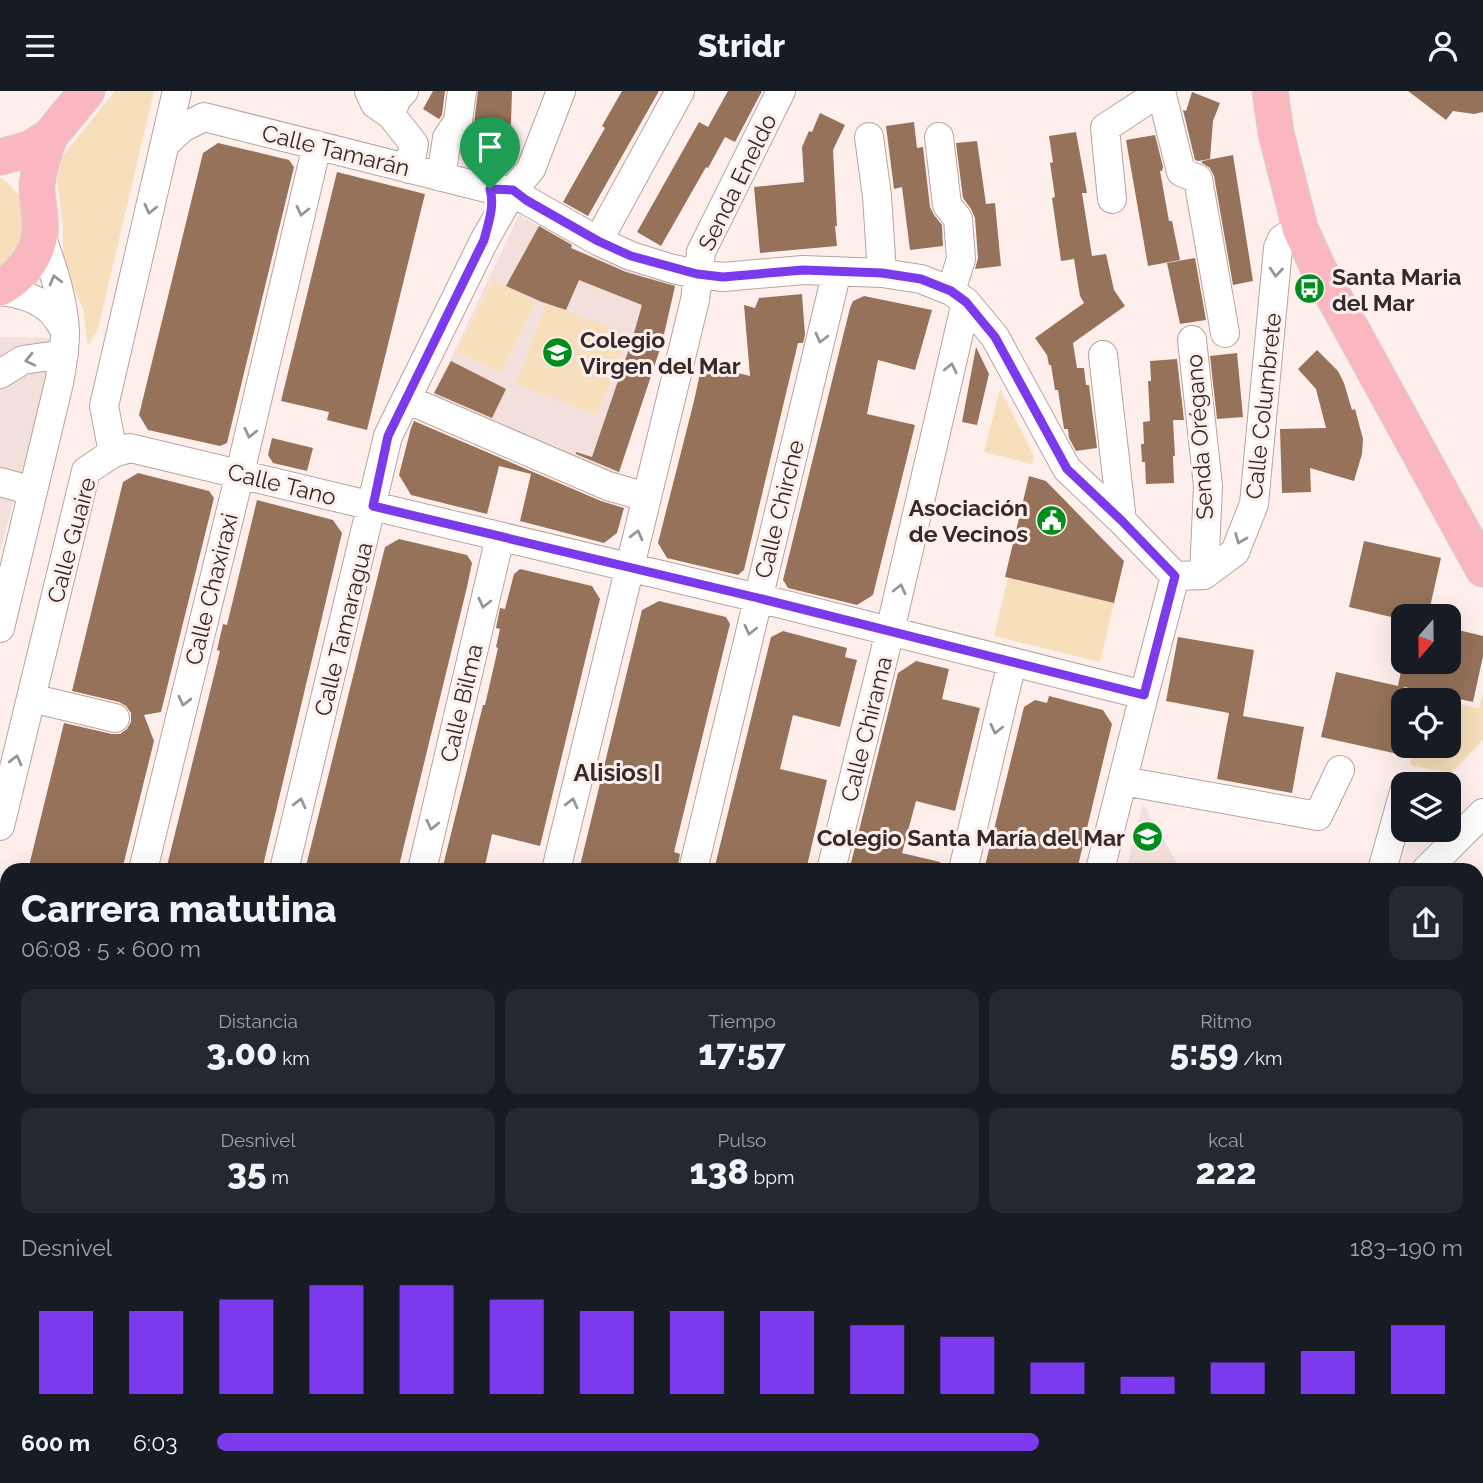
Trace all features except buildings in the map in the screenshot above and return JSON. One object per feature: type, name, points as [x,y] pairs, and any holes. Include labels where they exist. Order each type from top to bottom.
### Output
[{"type":"main road","points":[[0,157],[30,149],[50,136],[87,91]]},
{"type":"main road","points":[[1270,91],[1276,133],[1300,227],[1318,268],[1483,569]]},
{"type":"main road","points":[[0,290],[24,270],[35,253],[39,220],[37,185],[41,160],[50,136]]},
{"type":"main road","points":[[0,163],[18,175],[29,188],[39,220]]},
{"type":"street","name":"Calle Guaire","points":[[0,826],[86,471],[113,453],[104,406],[177,91]]},
{"type":"street","points":[[166,143],[182,128],[204,117],[191,91]]},
{"type":"street","points":[[369,91],[375,104],[398,103],[414,144],[409,169]]},
{"type":"street","points":[[442,177],[447,138],[458,121],[462,91]]},
{"type":"street","points":[[502,190],[524,179],[531,169],[561,91]]},
{"type":"street","name":"Senda Eneldo","points":[[558,863],[695,300],[701,252],[781,91]]},
{"type":"street","points":[[1112,199],[1105,128],[1161,91],[1181,172],[1198,179],[1225,333]]},
{"type":"street","points":[[598,241],[675,100]]},
{"type":"street","name":"Calle Tamarán","points":[[204,117],[502,190]]},
{"type":"street","points":[[869,137],[877,196],[882,273]]},
{"type":"street","name":"Calle Chirama","points":[[833,863],[890,631],[958,297],[961,259],[958,219],[947,205],[939,137]]},
{"type":"street","name":"Calle Chaxiraxi","points":[[145,863],[317,145]]},
{"type":"street","points":[[502,190],[631,256],[697,274],[723,277],[803,270],[882,273],[921,279],[958,297],[995,337],[1067,469],[1175,576],[1204,575]]},
{"type":"street","name":"Calle Tamaragua","points":[[286,863],[388,436],[484,240],[502,190]]},
{"type":"street","points":[[0,628],[6,580],[33,491],[59,383],[64,342],[57,284],[39,220]]},
{"type":"street","name":"Calle Columbrete","points":[[1204,575],[1235,552],[1254,505],[1278,248],[1282,239],[1300,227]]},
{"type":"street","name":"Calle Chirche","points":[[695,863],[836,271]]},
{"type":"street","points":[[0,290],[17,293],[52,311],[64,342]]},
{"type":"street","name":"Senda Orégano","points":[[1192,340],[1208,486],[1204,575]]},
{"type":"street","points":[[0,375],[23,360],[64,342]]},
{"type":"street","points":[[1102,355],[1122,521]]},
{"type":"street","points":[[406,399],[608,486],[646,497]]},
{"type":"street","name":"Calle Tano","points":[[113,453],[130,448],[240,473],[758,598],[1144,695]]},
{"type":"street","points":[[0,482],[33,491]]},
{"type":"street","name":"Calle Bilma","points":[[424,863],[500,537]]},
{"type":"street","points":[[1102,863],[1175,576]]},
{"type":"street","points":[[965,863],[1012,662]]},
{"type":"street","points":[[31,698],[115,718]]},
{"type":"street","points":[[1123,781],[1318,816],[1340,770]]},
{"type":"street","points":[[1433,863],[1483,813]]},
{"type":"street","points":[[1384,863],[1391,837]]},
{"type":"shaded area","points":[[115,91],[154,91],[98,329],[88,346],[83,308],[63,265],[63,226],[57,180],[62,157]]},
{"type":"shaded area","points":[[0,178],[20,197],[26,213],[22,247],[0,270]]},
{"type":"shaded area","name":"Colegio Virgen del Mar","points":[[519,215],[562,239],[560,243],[649,279],[650,277],[676,284],[662,343],[617,480],[430,402]]},
{"type":"shaded area","points":[[493,280],[536,302],[501,373],[457,352]]},
{"type":"shaded area","points":[[547,304],[587,319],[556,399],[516,384]]},
{"type":"shaded area","points":[[589,319],[628,335],[597,415],[557,400]]},
{"type":"shaded area","points":[[0,337],[58,338],[0,551]]},
{"type":"shaded area","points":[[1000,389],[1034,456],[1032,464],[984,452]]},
{"type":"shaded area","points":[[1008,578],[1114,603],[1100,662],[994,636]]},
{"type":"shaded area","points":[[1483,690],[1483,740],[1452,772],[1410,765],[1411,758],[1461,758],[1461,704],[1479,708]]},
{"type":"shaded area","name":"Colegio Santa María del Mar","points":[[1143,804],[1177,863],[1128,863]]},
{"type":"place","name":"Santa Maria del Mar","points":[[1309,289]]},
{"type":"place","name":"Colegio Virgen del Mar","points":[[557,352]]},
{"type":"place","name":"Asociación de Vecinos","points":[[1051,520]]},
{"type":"place","name":"Colegio Santa María del Mar","points":[[1148,837]]},
{"type":"district","name":"Alisios I","points":[[617,772]]},
{"type":"route","points":[[490,189],[513,190],[598,241],[631,256],[674,269],[723,277],[803,270],[882,273],[921,279],[951,291],[966,302],[995,337],[1067,469],[1175,576],[1144,695],[758,598],[373,506],[388,436],[484,240],[491,211],[490,189]]}]
